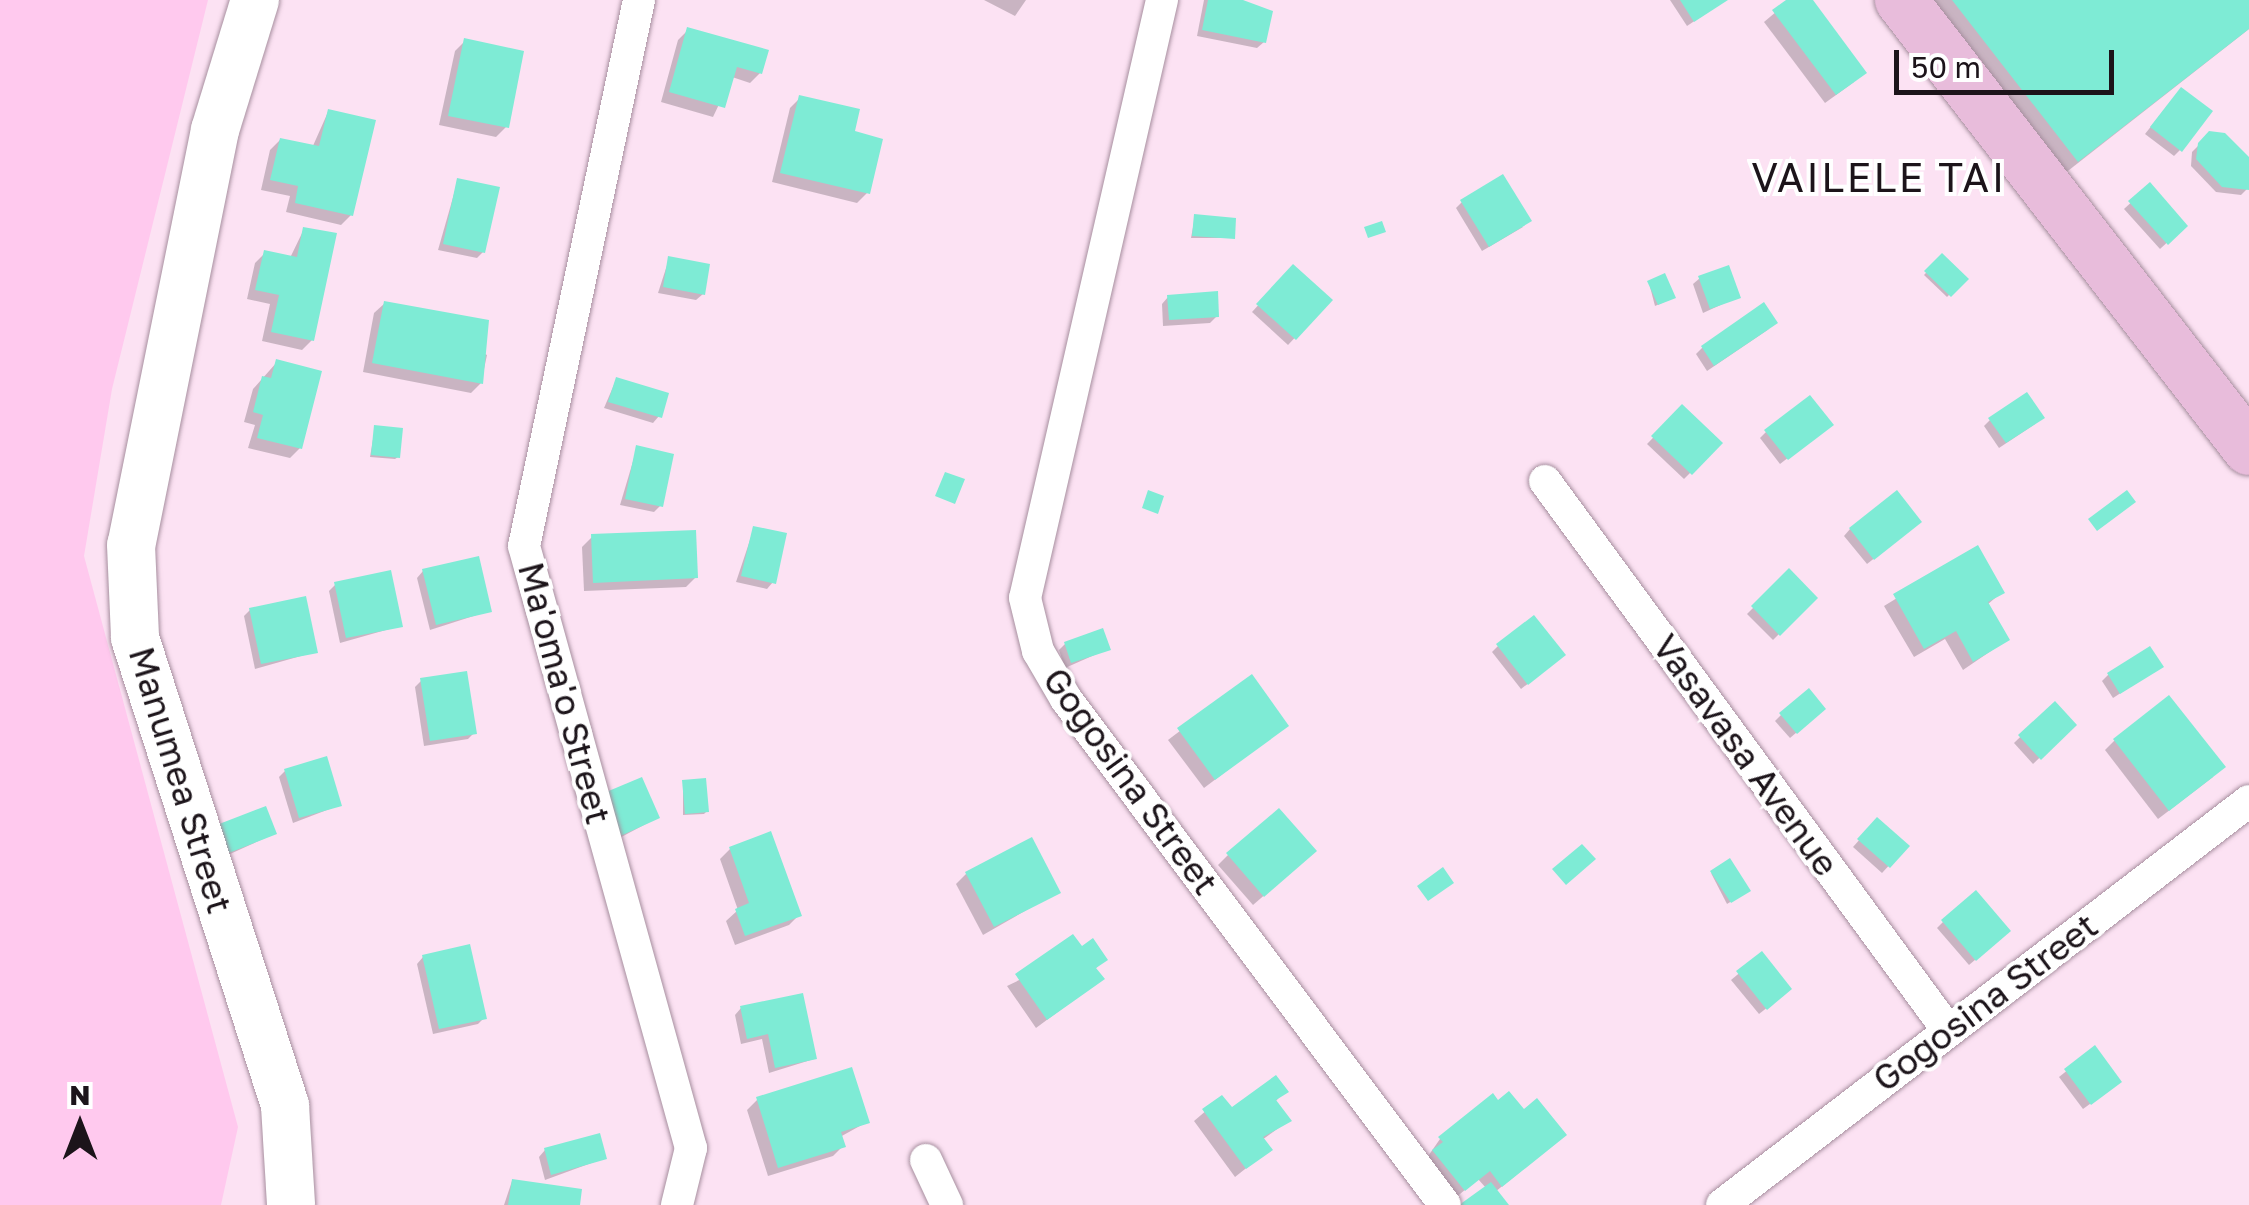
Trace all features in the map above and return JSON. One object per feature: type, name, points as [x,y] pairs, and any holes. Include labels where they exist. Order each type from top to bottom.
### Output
[{"type":"main road","name":"Manumea Street","points":[[255,0],[215,130],[130,545],[135,638],[286,1106],[291,1205]]},
{"type":"main road","points":[[1901,0],[2249,449]]},
{"type":"street","name":"Ma'oma'o Street","points":[[638,0],[524,546],[691,1148],[677,1205]]},
{"type":"street","name":"Gogosina Street","points":[[1162,0],[1025,598],[1038,651],[1066,699],[1445,1205]]},
{"type":"street","name":"Vasavasa Avenue","points":[[1545,482],[1947,1029]]},
{"type":"street","name":"Gogosina Street","points":[[1722,1205],[2249,801]]},
{"type":"street","points":[[926,1160],[946,1205]]},
{"type":"shaded area","points":[[0,0],[208,0],[112,389],[84,556],[238,1127],[221,1205],[0,1205]]},
{"type":"building","points":[[1208,0],[1243,0],[1273,11],[1266,43],[1202,30]]},
{"type":"building","points":[[1680,0],[1728,0],[1694,22]]},
{"type":"building","points":[[1786,0],[1813,0],[1867,73],[1836,95],[1772,10]]},
{"type":"building","points":[[1952,0],[2249,0],[2249,29],[2078,162]]},
{"type":"building","points":[[687,27],[769,50],[762,74],[737,67],[725,108],[669,92]]},
{"type":"building","points":[[464,38],[524,51],[509,128],[448,116]]},
{"type":"building","points":[[2181,87],[2213,111],[2182,152],[2150,127]]},
{"type":"building","points":[[799,95],[860,109],[855,131],[883,139],[870,194],[780,173]]},
{"type":"building","points":[[328,109],[376,120],[353,216],[295,203],[298,186],[270,180],[280,138],[319,146]]},
{"type":"building","points":[[2209,131],[2225,133],[2249,157],[2249,190],[2222,187],[2196,159],[2198,143]]},
{"type":"building","points":[[1503,174],[1532,221],[1489,247],[1460,200]]},
{"type":"building","points":[[457,178],[500,187],[485,253],[443,244]]},
{"type":"building","points":[[2150,182],[2188,226],[2168,245],[2128,201]]},
{"type":"building","points":[[1194,214],[1236,218],[1235,239],[1192,236]]},
{"type":"building","points":[[1382,221],[1386,232],[1368,238],[1364,227]]},
{"type":"building","points":[[303,227],[337,233],[314,341],[271,332],[279,295],[255,290],[264,250],[297,257]]},
{"type":"building","points":[[1942,253],[1969,279],[1951,297],[1924,271]]},
{"type":"building","points":[[668,256],[710,264],[705,295],[663,287]]},
{"type":"building","points":[[1293,264],[1333,300],[1296,340],[1256,304]]},
{"type":"building","points":[[1729,265],[1741,298],[1710,309],[1698,276]]},
{"type":"building","points":[[1665,273],[1676,298],[1658,305],[1647,281]]},
{"type":"building","points":[[1218,291],[1219,317],[1169,320],[1167,295]]},
{"type":"building","points":[[384,301],[489,320],[483,384],[372,363]]},
{"type":"building","points":[[1764,302],[1778,323],[1714,366],[1701,346]]},
{"type":"building","points":[[276,359],[322,371],[302,449],[257,438],[263,415],[253,412],[262,376],[271,378]]},
{"type":"building","points":[[616,377],[669,393],[662,418],[608,402]]},
{"type":"building","points":[[2027,392],[2045,418],[2006,443],[1988,418]]},
{"type":"building","points":[[1810,395],[1834,425],[1788,460],[1764,430]]},
{"type":"building","points":[[1682,404],[1723,443],[1692,475],[1651,436]]},
{"type":"building","points":[[374,425],[403,428],[400,458],[371,455]]},
{"type":"building","points":[[636,445],[674,454],[663,507],[625,499]]},
{"type":"building","points":[[945,472],[965,479],[955,504],[935,496]]},
{"type":"building","points":[[1148,490],[1164,496],[1158,514],[1142,508]]},
{"type":"building","points":[[1897,490],[1922,522],[1874,560],[1849,528]]},
{"type":"building","points":[[2127,490],[2136,502],[2097,531],[2088,519]]},
{"type":"building","points":[[753,526],[787,533],[776,584],[741,576]]},
{"type":"building","points":[[696,530],[698,578],[593,583],[591,534]]},
{"type":"building","points":[[1978,545],[2005,593],[1988,602],[2010,640],[1973,662],[1956,631],[1924,649],[1893,594]]},
{"type":"building","points":[[479,556],[492,612],[436,625],[422,569]]},
{"type":"building","points":[[1789,568],[1818,598],[1780,636],[1751,606]]},
{"type":"building","points":[[391,570],[403,627],[346,638],[334,582]]},
{"type":"building","points":[[306,596],[318,653],[261,664],[249,608]]},
{"type":"building","points":[[1534,615],[1566,655],[1528,685],[1496,644]]},
{"type":"building","points":[[1103,628],[1111,650],[1071,663],[1064,642]]},
{"type":"building","points":[[2150,646],[2164,667],[2120,694],[2107,673]]},
{"type":"building","points":[[467,671],[477,734],[430,741],[420,678]]},
{"type":"building","points":[[1252,674],[1289,726],[1215,780],[1177,728]]},
{"type":"building","points":[[1809,688],[1826,709],[1797,734],[1779,713]]},
{"type":"building","points":[[2169,695],[2226,767],[2169,811],[2113,739]]},
{"type":"building","points":[[2055,701],[2077,725],[2041,760],[2018,735]]},
{"type":"building","points":[[327,756],[342,806],[299,818],[284,769]]},
{"type":"building","points":[[642,777],[660,818],[618,837],[599,795]]},
{"type":"building","points":[[706,778],[709,812],[685,814],[682,780]]},
{"type":"building","points":[[266,806],[277,834],[226,854],[214,826]]},
{"type":"building","points":[[1279,808],[1317,851],[1264,897],[1226,853]]},
{"type":"building","points":[[1877,817],[1910,846],[1890,868],[1857,839]]},
{"type":"building","points":[[771,831],[802,916],[745,936],[735,909],[749,903],[729,847]]},
{"type":"building","points":[[1032,837],[1061,893],[994,927],[965,872]]},
{"type":"building","points":[[1582,844],[1596,859],[1566,885],[1552,869]]},
{"type":"building","points":[[1730,858],[1751,891],[1731,903],[1710,871]]},
{"type":"building","points":[[1443,867],[1454,883],[1428,901],[1417,886]]},
{"type":"building","points":[[1976,890],[2011,931],[1976,961],[1941,920]]},
{"type":"building","points":[[1073,934],[1082,946],[1093,938],[1108,960],[1096,968],[1105,979],[1047,1020],[1015,974]]},
{"type":"building","points":[[470,944],[487,1019],[439,1029],[422,955]]},
{"type":"building","points":[[1762,951],[1792,989],[1767,1010],[1736,971]]},
{"type":"building","points":[[803,993],[817,1059],[775,1068],[768,1034],[747,1039],[740,1006]]},
{"type":"building","points":[[2095,1045],[2122,1082],[2091,1105],[2064,1069]]},
{"type":"building","points":[[852,1067],[870,1123],[841,1132],[846,1147],[778,1168],[756,1097]]},
{"type":"building","points":[[1276,1075],[1289,1092],[1276,1100],[1292,1121],[1263,1137],[1273,1150],[1246,1169],[1202,1109],[1222,1095],[1232,1107]]},
{"type":"building","points":[[1509,1091],[1524,1109],[1537,1098],[1567,1135],[1502,1187],[1490,1171],[1465,1191],[1432,1150],[1443,1142],[1438,1137],[1493,1093],[1498,1100]]},
{"type":"building","points":[[600,1133],[607,1159],[551,1175],[544,1148]]},
{"type":"building","points":[[512,1179],[582,1189],[580,1205],[508,1205]]},
{"type":"building","points":[[1491,1182],[1509,1205],[1459,1205]]},
{"type":"district","name":"VAILELE TAI","points":[[1879,177]]}]
